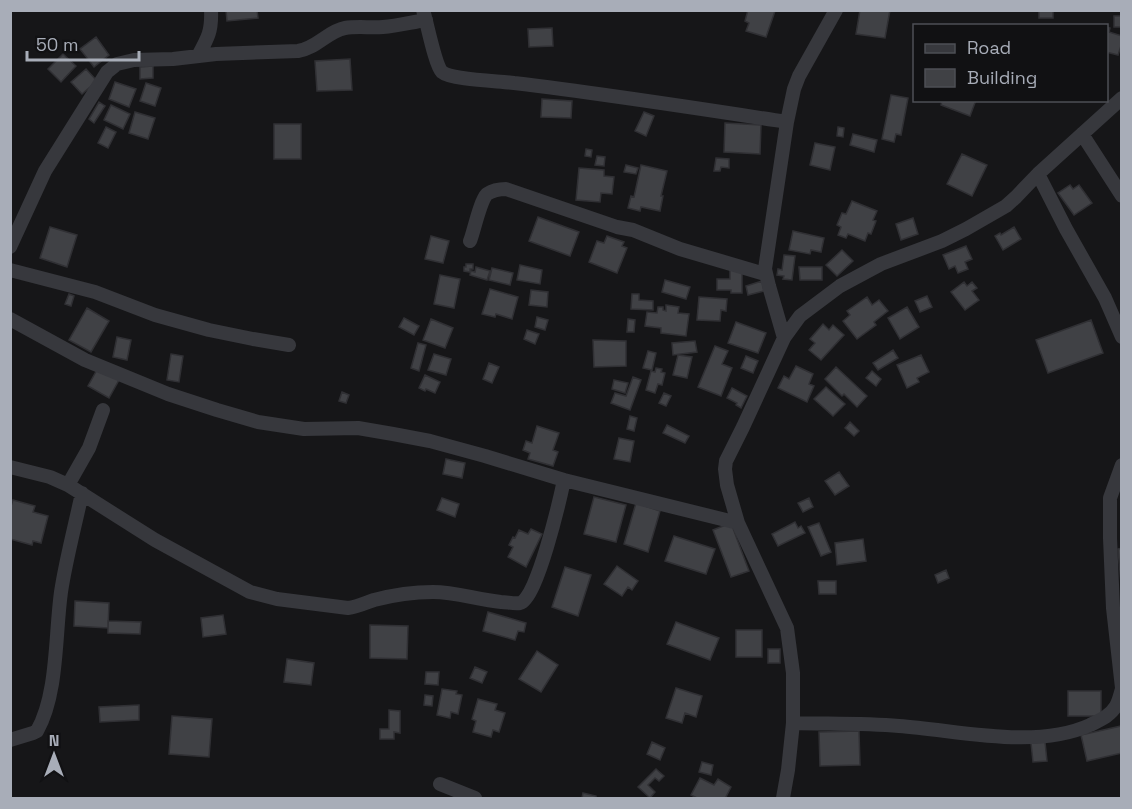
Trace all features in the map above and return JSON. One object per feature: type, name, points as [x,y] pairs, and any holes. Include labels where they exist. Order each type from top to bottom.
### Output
[{"type":"street","points":[[198,56],[211,31],[211,10]]},
{"type":"street","points":[[784,338],[765,274],[787,122],[799,76],[836,10]]},
{"type":"street","points":[[10,247],[45,171],[107,72],[117,64],[134,60],[298,51],[314,46],[344,28],[382,27],[425,15],[436,58],[445,74],[787,122]]},
{"type":"street","points":[[783,798],[790,760],[793,723],[793,673],[787,628],[738,524],[724,469],[726,460],[784,338],[800,316],[840,286],[881,264],[942,241],[1006,206],[1122,98]]},
{"type":"street","points":[[1082,134],[1122,196]]},
{"type":"street","points":[[1038,174],[1105,298],[1122,337]]},
{"type":"street","points":[[470,241],[485,197],[493,190],[506,189],[633,230],[680,249],[765,274]]},
{"type":"street","points":[[10,270],[95,292],[155,315],[209,330],[289,345]]},
{"type":"street","points":[[10,319],[85,360],[168,394],[217,411],[286,427],[358,428],[430,441],[564,480],[738,524]]},
{"type":"street","points":[[68,485],[89,448],[103,410]]},
{"type":"street","points":[[793,723],[896,725],[1021,738],[1051,736],[1102,720],[1117,705],[1122,688],[1113,608],[1110,538],[1110,498],[1122,465]]},
{"type":"street","points":[[10,467],[50,477],[68,485],[155,540],[250,592],[277,599],[348,608],[374,600],[422,592],[443,592],[491,601],[522,602],[528,597],[536,581],[564,480]]},
{"type":"street","points":[[10,740],[37,731],[49,701],[61,594],[82,493]]},
{"type":"street","points":[[440,784],[475,798]]},
{"type":"building","points":[[226,10],[257,10],[258,18],[227,21]]},
{"type":"building","points":[[748,10],[775,11],[766,37],[746,31],[749,23],[745,21]]},
{"type":"building","points":[[860,10],[890,10],[885,38],[856,34]]},
{"type":"building","points":[[1039,10],[1053,10],[1053,18],[1039,18]]},
{"type":"building","points":[[1114,16],[1122,16],[1122,27],[1114,27]]},
{"type":"building","points":[[552,28],[553,46],[529,47],[528,29]]},
{"type":"building","points":[[1108,28],[1110,28],[1109,32],[1122,36],[1118,55],[1108,52]]},
{"type":"building","points":[[96,37],[109,55],[94,67],[80,49]]},
{"type":"building","points":[[63,54],[76,66],[61,82],[48,69]]},
{"type":"building","points":[[350,59],[352,90],[317,91],[315,61]]},
{"type":"building","points":[[153,66],[153,78],[140,79],[140,67]]},
{"type":"building","points":[[86,69],[97,81],[82,94],[71,82]]},
{"type":"building","points":[[115,82],[136,89],[129,107],[109,99]]},
{"type":"building","points":[[146,83],[161,88],[155,106],[140,101]]},
{"type":"building","points":[[891,95],[908,98],[901,135],[896,134],[894,142],[882,139]]},
{"type":"building","points":[[542,99],[572,101],[571,118],[541,117]]},
{"type":"building","points":[[99,102],[105,106],[94,123],[89,119]]},
{"type":"building","points":[[942,102],[975,102],[970,116],[941,105]]},
{"type":"building","points":[[111,105],[130,114],[123,129],[104,120]]},
{"type":"building","points":[[135,112],[155,118],[148,139],[129,133]]},
{"type":"building","points":[[644,112],[654,116],[646,136],[635,131]]},
{"type":"building","points":[[725,123],[761,125],[760,154],[724,152]]},
{"type":"building","points":[[274,124],[301,124],[301,159],[274,159]]},
{"type":"building","points":[[106,127],[116,132],[108,148],[98,143]]},
{"type":"building","points":[[838,127],[844,128],[843,137],[837,136]]},
{"type":"building","points":[[853,134],[877,140],[874,152],[850,145]]},
{"type":"building","points":[[815,143],[835,147],[830,170],[810,165]]},
{"type":"building","points":[[586,149],[592,150],[591,157],[585,156]]},
{"type":"building","points":[[962,154],[987,165],[972,196],[947,184]]},
{"type":"building","points":[[597,156],[605,157],[604,166],[595,165]]},
{"type":"building","points":[[716,158],[729,159],[729,168],[721,167],[720,171],[714,171]]},
{"type":"building","points":[[626,165],[638,168],[636,174],[624,172]]},
{"type":"building","points":[[641,165],[667,171],[660,211],[641,207],[640,211],[628,208],[631,196],[634,197]]},
{"type":"building","points":[[579,168],[604,170],[604,176],[614,177],[612,194],[601,193],[600,202],[576,200]]},
{"type":"building","points":[[1070,185],[1073,189],[1079,185],[1092,203],[1074,215],[1058,193]]},
{"type":"building","points":[[852,201],[877,211],[871,234],[868,233],[865,241],[848,234],[846,238],[838,235],[841,227],[837,225],[842,213],[846,214]]},
{"type":"building","points":[[538,217],[579,232],[570,256],[529,241]]},
{"type":"building","points":[[913,218],[918,234],[901,240],[896,224]]},
{"type":"building","points":[[50,227],[77,235],[67,267],[40,258]]},
{"type":"building","points":[[1014,227],[1021,239],[1003,250],[995,236]]},
{"type":"building","points":[[793,231],[824,238],[821,252],[811,250],[810,254],[789,250]]},
{"type":"building","points":[[431,236],[449,241],[443,263],[425,259]]},
{"type":"building","points":[[607,236],[624,242],[622,246],[627,248],[617,273],[589,262],[597,241],[604,243]]},
{"type":"building","points":[[966,246],[972,259],[965,262],[968,269],[958,273],[955,266],[949,269],[943,255]]},
{"type":"building","points":[[842,250],[853,261],[837,276],[826,265]]},
{"type":"building","points":[[784,255],[795,256],[792,280],[783,279],[784,276],[777,275],[778,269],[782,270]]},
{"type":"building","points":[[466,264],[473,264],[470,272],[464,271]]},
{"type":"building","points":[[520,265],[542,270],[540,284],[517,280]]},
{"type":"building","points":[[476,267],[490,271],[487,280],[470,275],[471,271],[475,272]]},
{"type":"building","points":[[799,267],[822,267],[822,280],[800,280]]},
{"type":"building","points":[[492,268],[513,273],[510,285],[489,280]]},
{"type":"building","points":[[730,269],[742,270],[742,293],[717,290],[717,279],[730,279]]},
{"type":"building","points":[[440,275],[460,279],[454,308],[434,304]]},
{"type":"building","points":[[665,280],[690,287],[686,299],[662,292]]},
{"type":"building","points":[[762,281],[764,291],[748,295],[746,286]]},
{"type":"building","points":[[964,282],[967,286],[972,282],[977,288],[972,291],[979,300],[965,310],[951,292]]},
{"type":"building","points":[[490,289],[518,297],[512,319],[496,314],[495,317],[482,314]]},
{"type":"building","points":[[531,290],[548,292],[547,307],[529,305]]},
{"type":"building","points":[[69,294],[74,296],[71,306],[65,304]]},
{"type":"building","points":[[632,294],[639,294],[639,300],[653,301],[653,310],[631,309]]},
{"type":"building","points":[[927,296],[932,307],[920,312],[915,301]]},
{"type":"building","points":[[699,297],[727,299],[726,311],[721,310],[720,321],[697,320]]},
{"type":"building","points":[[867,297],[872,305],[879,300],[888,311],[874,322],[876,325],[857,339],[843,321],[850,315],[847,311]]},
{"type":"building","points":[[666,305],[679,307],[678,313],[689,314],[686,336],[661,333],[661,328],[645,326],[647,312],[657,313],[658,307],[663,307],[666,311]]},
{"type":"building","points":[[907,307],[919,327],[900,339],[888,318]]},
{"type":"building","points":[[87,308],[109,321],[91,352],[69,340]]},
{"type":"building","points":[[537,317],[548,320],[545,330],[535,327]]},
{"type":"building","points":[[404,318],[419,326],[414,335],[399,327]]},
{"type":"building","points":[[431,319],[453,328],[445,348],[423,340]]},
{"type":"building","points":[[628,319],[635,320],[634,332],[627,332]]},
{"type":"building","points":[[1091,320],[1103,353],[1048,373],[1036,340]]},
{"type":"building","points":[[736,322],[766,333],[758,353],[728,343]]},
{"type":"building","points":[[823,324],[829,330],[833,325],[844,335],[821,360],[809,350],[815,343],[810,339]]},
{"type":"building","points":[[527,330],[539,334],[535,344],[524,339]]},
{"type":"building","points":[[117,337],[131,340],[127,360],[113,357]]},
{"type":"building","points":[[593,340],[626,341],[626,366],[594,367]]},
{"type":"building","points":[[695,341],[697,352],[673,355],[672,343]]},
{"type":"building","points":[[418,343],[426,345],[419,371],[411,368]]},
{"type":"building","points":[[715,346],[728,351],[722,364],[732,368],[721,396],[698,387]]},
{"type":"building","points":[[893,350],[898,358],[878,370],[873,363]]},
{"type":"building","points":[[648,351],[656,353],[652,370],[643,368]]},
{"type":"building","points":[[171,354],[183,356],[179,382],[167,380]]},
{"type":"building","points":[[434,354],[451,359],[446,375],[428,370]]},
{"type":"building","points":[[678,355],[692,357],[687,378],[673,375]]},
{"type":"building","points":[[921,355],[929,372],[917,378],[919,382],[907,388],[897,365]]},
{"type":"building","points":[[746,356],[758,361],[753,373],[741,368]]},
{"type":"building","points":[[489,363],[499,367],[492,383],[483,379]]},
{"type":"building","points":[[796,366],[813,374],[809,384],[814,386],[807,402],[778,388],[784,376],[789,379]]},
{"type":"building","points":[[836,367],[867,396],[857,407],[825,379]]},
{"type":"building","points":[[98,368],[119,380],[109,398],[88,386]]},
{"type":"building","points":[[656,368],[662,369],[661,372],[665,373],[662,385],[658,384],[655,393],[646,390],[651,371],[655,372]]},
{"type":"building","points":[[872,371],[881,379],[876,386],[866,378]]},
{"type":"building","points":[[425,375],[440,382],[435,393],[419,388]]},
{"type":"building","points":[[633,377],[641,380],[630,410],[611,403],[615,393],[626,396]]},
{"type":"building","points":[[614,380],[628,383],[625,393],[612,389]]},
{"type":"building","points":[[826,387],[845,404],[833,416],[814,399]]},
{"type":"building","points":[[732,388],[747,396],[741,408],[727,398]]},
{"type":"building","points":[[342,392],[349,395],[346,403],[339,401]]},
{"type":"building","points":[[664,393],[671,396],[666,406],[659,403]]},
{"type":"building","points":[[630,416],[637,418],[634,431],[627,429]]},
{"type":"building","points":[[850,422],[859,431],[854,436],[845,428]]},
{"type":"building","points":[[667,425],[689,436],[685,443],[663,433]]},
{"type":"building","points":[[537,426],[559,433],[553,450],[558,452],[553,466],[528,459],[530,453],[523,450],[526,441],[532,443]]},
{"type":"building","points":[[619,438],[634,441],[630,462],[614,459]]},
{"type":"building","points":[[446,459],[465,463],[462,478],[443,474]]},
{"type":"building","points":[[839,472],[849,486],[835,495],[825,481]]},
{"type":"building","points":[[594,497],[626,505],[616,542],[584,534]]},
{"type":"building","points":[[442,498],[459,504],[455,517],[437,510]]},
{"type":"building","points":[[809,498],[813,507],[803,512],[798,503]]},
{"type":"building","points":[[13,500],[35,506],[33,512],[48,516],[41,543],[33,541],[32,545],[10,539],[10,509]]},
{"type":"building","points":[[636,503],[660,511],[648,552],[624,544]]},
{"type":"building","points":[[795,522],[798,528],[801,526],[805,533],[778,546],[772,534]]},
{"type":"building","points":[[731,523],[749,571],[731,577],[713,530]]},
{"type":"building","points":[[819,523],[831,552],[821,556],[808,527]]},
{"type":"building","points":[[531,529],[542,534],[526,567],[508,557],[513,547],[509,545],[519,530],[528,534]]},
{"type":"building","points":[[674,536],[715,549],[706,574],[665,561]]},
{"type":"building","points":[[863,539],[866,561],[837,565],[835,543]]},
{"type":"building","points":[[1122,548],[1122,595],[1118,549]]},
{"type":"building","points":[[617,566],[638,581],[632,590],[628,587],[622,596],[604,584]]},
{"type":"building","points":[[565,567],[591,575],[578,616],[552,607]]},
{"type":"building","points":[[946,570],[949,578],[938,583],[935,575]]},
{"type":"building","points":[[818,581],[836,581],[836,594],[819,594]]},
{"type":"building","points":[[75,601],[109,603],[108,628],[74,626]]},
{"type":"building","points":[[488,612],[526,623],[524,632],[518,631],[515,640],[483,631]]},
{"type":"building","points":[[223,615],[226,634],[203,637],[201,618]]},
{"type":"building","points":[[108,621],[141,622],[140,634],[108,633]]},
{"type":"building","points":[[676,622],[719,638],[710,660],[667,644]]},
{"type":"building","points":[[370,625],[408,626],[407,659],[370,658]]},
{"type":"building","points":[[736,630],[762,630],[762,657],[736,657]]},
{"type":"building","points":[[768,649],[780,649],[780,663],[768,663]]},
{"type":"building","points":[[537,651],[558,665],[541,692],[519,679]]},
{"type":"building","points":[[287,659],[314,663],[311,685],[284,682]]},
{"type":"building","points":[[475,667],[487,672],[482,683],[470,678]]},
{"type":"building","points":[[426,672],[439,672],[438,685],[425,684]]},
{"type":"building","points":[[676,688],[702,696],[696,717],[685,713],[682,723],[666,718]]},
{"type":"building","points":[[442,689],[457,691],[456,694],[462,695],[458,714],[451,712],[450,718],[437,715]]},
{"type":"building","points":[[1068,691],[1101,691],[1101,716],[1068,716]]},
{"type":"building","points":[[425,695],[433,696],[432,706],[424,705]]},
{"type":"building","points":[[478,699],[497,704],[495,710],[505,713],[499,732],[493,730],[491,737],[473,732],[476,721],[472,719]]},
{"type":"building","points":[[139,705],[139,720],[100,722],[99,707]]},
{"type":"building","points":[[389,710],[400,711],[400,733],[394,732],[394,739],[380,739],[380,729],[389,729]]},
{"type":"building","points":[[172,716],[212,719],[209,757],[169,754]]},
{"type":"building","points":[[1121,726],[1122,753],[1087,761],[1081,735]]},
{"type":"building","points":[[859,731],[860,765],[820,766],[819,732]]},
{"type":"building","points":[[652,742],[665,748],[660,760],[647,754]]},
{"type":"building","points":[[1045,742],[1047,761],[1033,762],[1031,743]]},
{"type":"building","points":[[702,762],[713,765],[711,775],[699,772]]},
{"type":"building","points":[[656,769],[664,776],[659,781],[655,778],[648,785],[655,792],[650,798],[638,787]]},
{"type":"building","points":[[700,778],[714,785],[718,779],[731,787],[726,797],[728,798],[697,798],[691,795]]},
{"type":"building","points":[[583,793],[596,796],[596,798],[582,798]]}]
